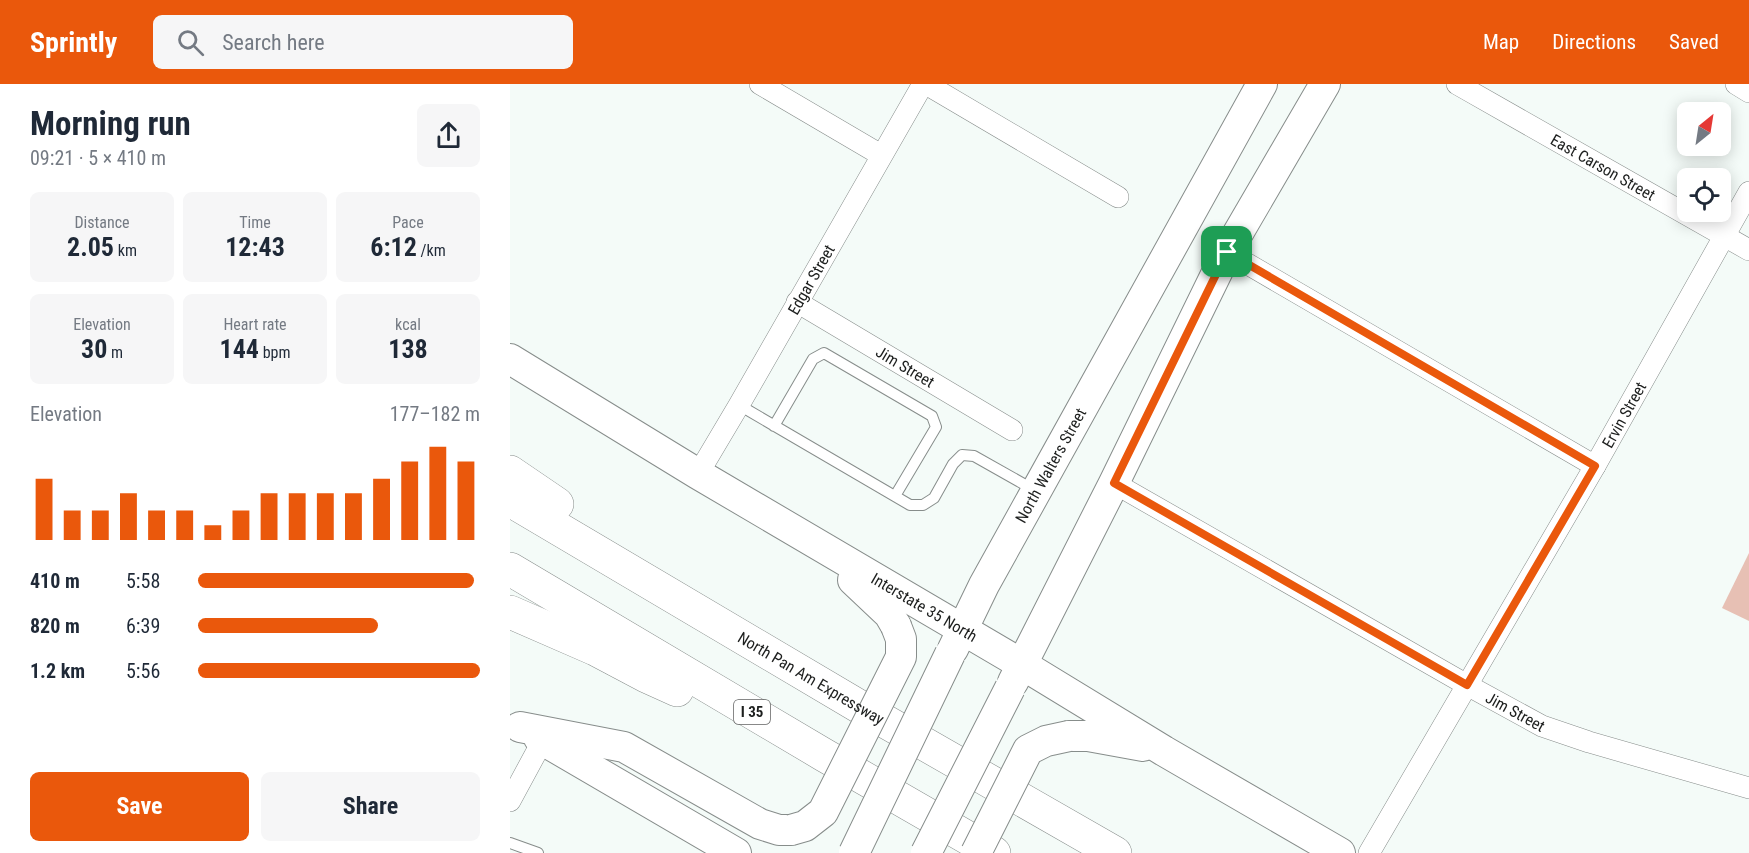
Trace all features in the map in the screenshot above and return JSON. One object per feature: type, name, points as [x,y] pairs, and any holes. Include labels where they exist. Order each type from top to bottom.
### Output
[{"type":"highway","points":[[510,472],[860,707]]},
{"type":"highway","name":"North Pan Am Expressway","points":[[510,500],[860,707],[1115,853]]},
{"type":"highway","name":"I 35","points":[[510,569],[994,853]]},
{"type":"highway","points":[[510,612],[595,649],[646,676],[824,755]]},
{"type":"main road","name":"North Walters Street","points":[[854,853],[984,585],[1262,84]]},
{"type":"main road","points":[[926,853],[1114,483],[1227,252],[1324,84]]},
{"type":"main road","name":"Interstate 35 North","points":[[510,359],[804,537],[956,642],[1016,676],[1164,751],[1340,853]]},
{"type":"main road","points":[[524,729],[624,747],[760,824],[779,830],[791,830],[805,826],[824,812],[901,657],[901,639],[889,614],[804,537]]},
{"type":"main road","points":[[524,729],[736,853]]},
{"type":"main road","points":[[976,853],[1028,750],[1046,741],[1069,736],[1088,736],[1164,751]]},
{"type":"street","points":[[760,84],[881,155]]},
{"type":"street","points":[[924,84],[1118,197]]},
{"type":"street","name":"Edgar Street","points":[[698,474],[924,84]]},
{"type":"street","name":"East Carson Street","points":[[1457,84],[1749,250]]},
{"type":"street","points":[[1736,84],[1749,92]]},
{"type":"street","name":"Ervin Street","points":[[1369,853],[1595,466],[1749,192]]},
{"type":"street","points":[[1227,252],[1595,466]]},
{"type":"street","name":"Jim Street","points":[[797,302],[1012,430]]},
{"type":"street","name":"Jim Street","points":[[1114,483],[1542,726],[1589,742],[1749,788]]},
{"type":"street","points":[[510,801],[524,729]]},
{"type":"lane","points":[[774,426],[813,359],[824,353],[932,416],[936,427],[895,496]]},
{"type":"lane","points":[[739,405],[910,505],[923,505],[934,498],[953,464],[962,455],[974,456],[1036,491]]},
{"type":"lane","points":[[510,843],[538,853]]},
{"type":"shaded area","points":[[1749,553],[1749,621],[1722,608]]},
{"type":"route","points":[[1227,252],[1595,466],[1467,685],[1114,483],[1227,252]]}]
